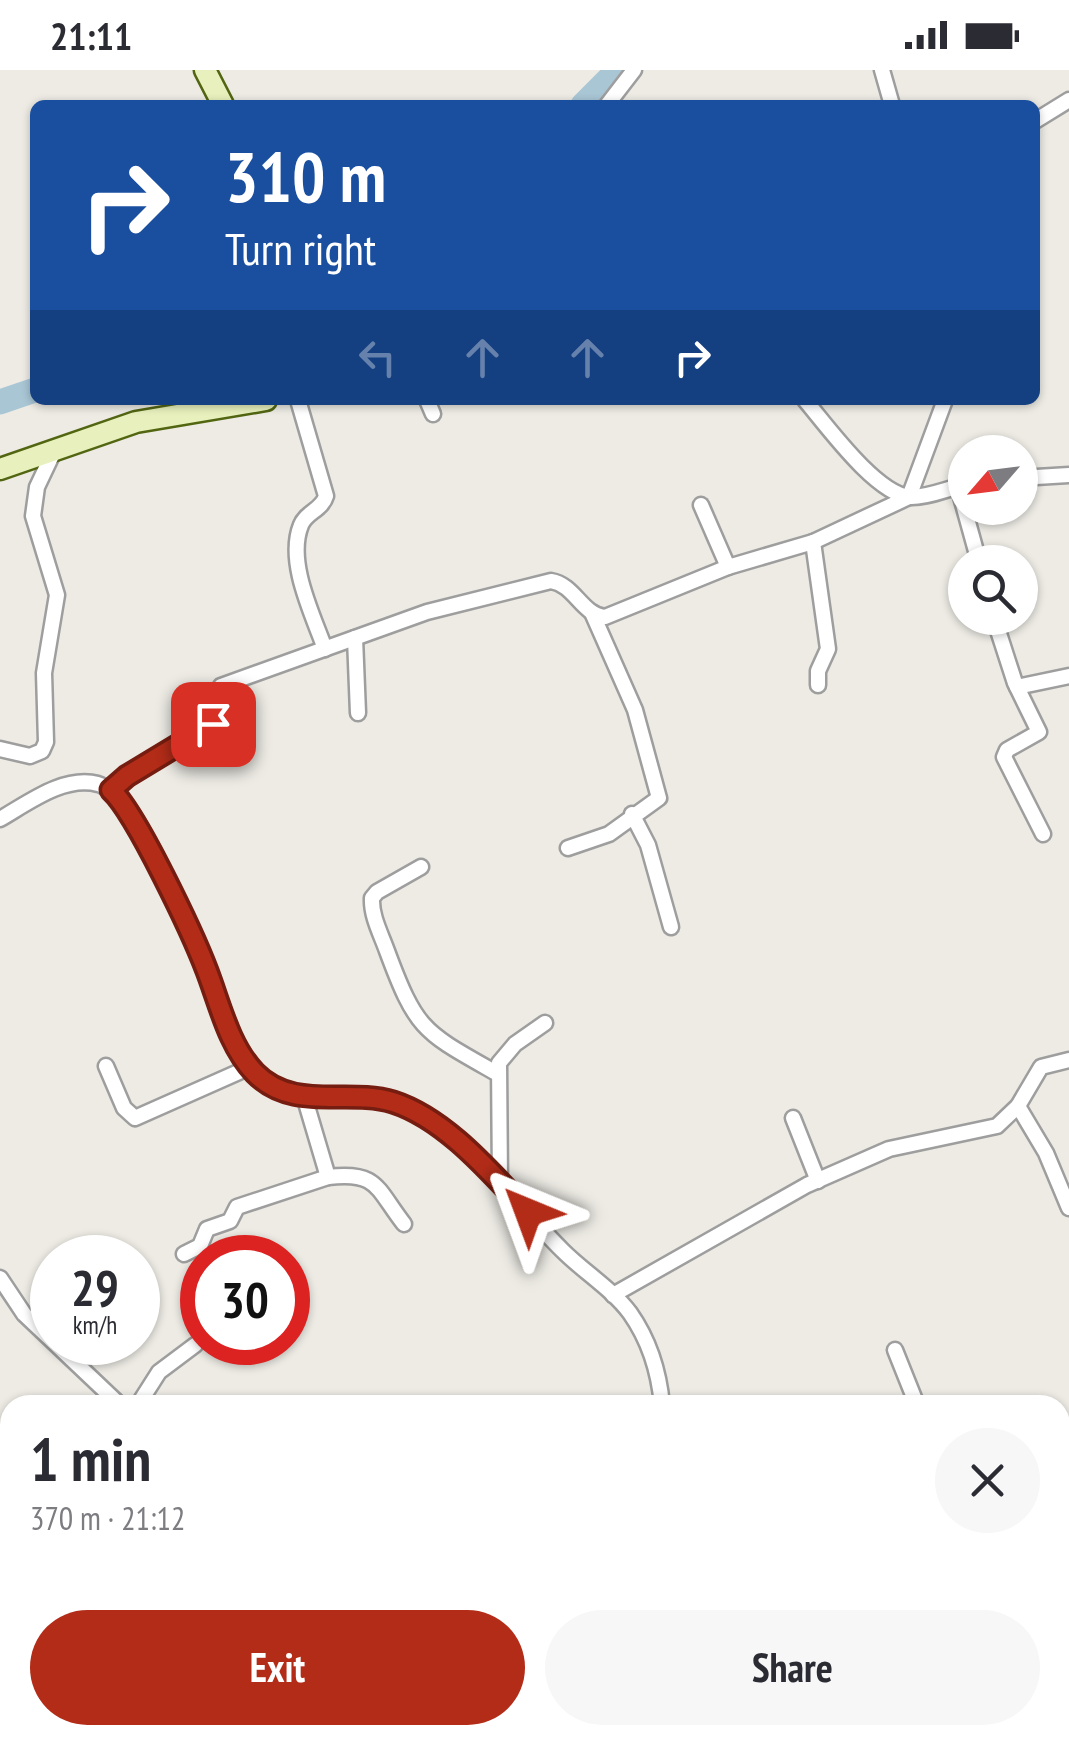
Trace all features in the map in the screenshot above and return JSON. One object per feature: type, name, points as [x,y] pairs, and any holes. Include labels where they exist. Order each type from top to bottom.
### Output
[{"type":"main road","points":[[206,70],[221,100]]},
{"type":"main road","points":[[0,469],[56,446],[164,414],[230,405]]},
{"type":"street","points":[[610,100],[634,70]]},
{"type":"street","points":[[882,70],[891,100]]},
{"type":"street","points":[[1040,118],[1069,100]]},
{"type":"street","points":[[299,405],[326,494],[325,502],[302,522],[299,537],[303,584],[325,649]]},
{"type":"street","points":[[808,405],[853,456],[892,490],[909,497]]},
{"type":"street","points":[[909,497],[943,405]]},
{"type":"street","points":[[0,748],[30,756],[42,752],[46,742],[44,673],[57,595],[33,516],[38,488],[56,446]]},
{"type":"street","points":[[1038,478],[1068,479]]},
{"type":"street","points":[[594,615],[611,616],[728,567],[813,542],[909,497],[948,488]]},
{"type":"street","points":[[701,506],[728,567]]},
{"type":"street","points":[[813,542],[828,649],[818,670],[818,685]]},
{"type":"street","points":[[111,790],[127,776],[213,724],[221,686],[450,605],[552,581],[563,584],[594,615],[635,710],[659,792],[656,801],[602,838],[568,848]]},
{"type":"street","points":[[1000,635],[1017,687],[1039,732],[1007,750],[1004,757],[1043,834]]},
{"type":"street","points":[[355,638],[358,713]]},
{"type":"street","points":[[1017,687],[1069,676]]},
{"type":"street","points":[[0,819],[75,782],[111,790],[128,812],[184,921],[231,1036],[250,1067],[270,1084],[304,1096],[380,1099],[429,1121],[500,1182],[561,1249],[613,1295],[642,1334],[653,1358],[660,1395]]},
{"type":"street","points":[[632,814],[648,845],[671,927]]},
{"type":"street","points":[[421,868],[372,898],[373,913],[404,996],[423,1028],[498,1074]]},
{"type":"street","points":[[500,1182],[498,1074],[504,1054],[546,1024]]},
{"type":"street","points":[[613,1295],[818,1181],[912,1141],[988,1130],[1009,1118],[1041,1067],[1069,1060]]},
{"type":"street","points":[[106,1066],[124,1108],[135,1118],[250,1067]]},
{"type":"street","points":[[304,1096],[328,1178]]},
{"type":"street","points":[[1018,1106],[1046,1153],[1069,1208]]},
{"type":"street","points":[[793,1118],[818,1181]]},
{"type":"street","points":[[204,1235],[230,1221],[237,1208],[328,1178],[359,1174],[368,1178],[404,1224]]},
{"type":"street","points":[[0,1278],[24,1314],[109,1395]]},
{"type":"street","points":[[895,1350],[913,1395]]},
{"type":"street","points":[[144,1395],[159,1372],[180,1356]]},
{"type":"waterway","points":[[588,100],[618,70]]},
{"type":"waterway","points":[[0,402],[30,392]]},
{"type":"route","points":[[213,724],[122,779],[111,790],[128,812],[193,939],[239,1051],[261,1078],[294,1094],[327,1100],[380,1099],[414,1112],[474,1158],[528,1212]]}]
